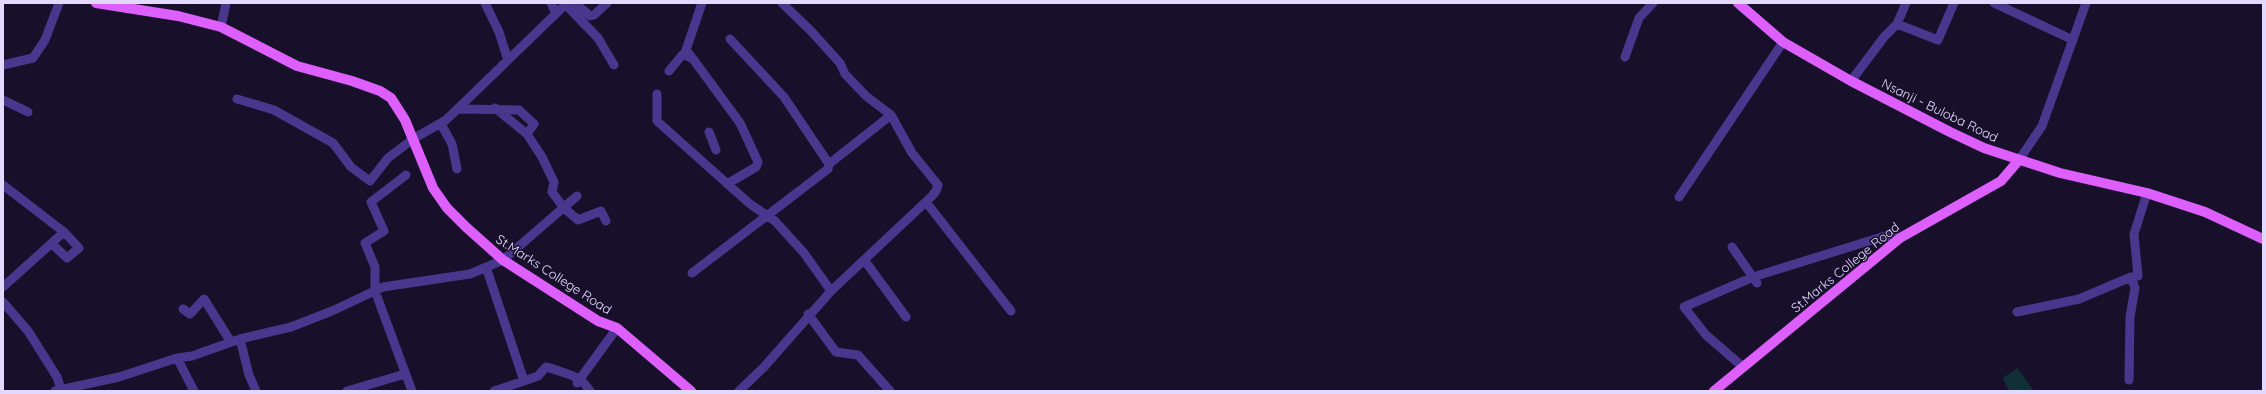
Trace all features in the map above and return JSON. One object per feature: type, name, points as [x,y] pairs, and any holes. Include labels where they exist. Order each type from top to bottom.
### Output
[{"type":"main road","name":"St.Marks College Road","points":[[96,3],[178,16],[221,27],[297,66],[352,81],[380,91],[391,98],[397,106],[413,139],[433,188],[447,208],[503,260],[598,320],[618,328],[691,391]]},
{"type":"main road","name":"Nsanji - Buloba Road","points":[[1738,3],[1783,42],[1851,80],[1950,132],[1984,148],[2060,173],[2147,193],[2205,212],[2263,239]]},
{"type":"main road","name":"St.Marks College Road","points":[[1714,391],[1900,238],[2001,181],[2019,160]]},
{"type":"street","points":[[3,65],[33,58],[46,40],[59,3]]},
{"type":"street","points":[[221,27],[226,3]]},
{"type":"street","points":[[485,3],[499,32],[508,60]]},
{"type":"street","points":[[552,3],[556,14]]},
{"type":"street","points":[[576,3],[590,16],[594,15],[607,3]]},
{"type":"street","points":[[702,3],[686,50],[740,123],[758,162],[756,167],[727,184]]},
{"type":"street","points":[[739,391],[802,325],[808,314],[926,202],[936,192],[938,185],[912,153],[891,116],[866,96],[845,74],[840,63],[811,31],[782,3]]},
{"type":"street","points":[[1625,57],[1639,18],[1653,3]]},
{"type":"street","points":[[1851,80],[1884,37],[1897,24],[1906,3]]},
{"type":"street","points":[[1897,24],[1938,40],[1954,3]]},
{"type":"street","points":[[1994,3],[2073,40]]},
{"type":"street","points":[[2019,160],[2042,126],[2086,3]]},
{"type":"street","points":[[237,99],[274,110],[333,143],[351,167],[370,181],[388,158],[413,139],[441,124],[566,4],[598,38],[614,65]]},
{"type":"street","points":[[730,39],[784,98],[829,164]]},
{"type":"street","points":[[1679,197],[1783,42]]},
{"type":"street","points":[[669,71],[683,54],[693,59]]},
{"type":"street","points":[[657,94],[657,121],[727,184],[766,216],[775,221],[804,253],[831,291]]},
{"type":"street","points":[[3,100],[28,112]]},
{"type":"street","points":[[457,109],[495,108],[519,110],[534,124],[527,134]]},
{"type":"street","points":[[495,108],[527,134],[542,157],[554,182],[552,192],[564,208],[578,220],[602,211],[606,220]]},
{"type":"street","points":[[692,273],[828,170],[829,164],[891,116]]},
{"type":"street","points":[[441,124],[452,144],[457,169]]},
{"type":"street","points":[[709,132],[716,150]]},
{"type":"street","points":[[406,176],[371,202],[384,231],[366,243],[375,267],[375,291],[412,391]]},
{"type":"street","points":[[3,185],[64,232],[79,248],[67,258],[52,244]]},
{"type":"street","points":[[2017,312],[2079,299],[2131,277],[2138,276],[2134,234],[2147,193]]},
{"type":"street","points":[[3,302],[28,331],[57,377],[58,390],[75,389],[119,377],[177,358],[192,356],[235,341],[297,325],[375,291],[397,284],[457,277],[470,274],[503,260],[578,196]]},
{"type":"street","points":[[926,202],[1011,311]]},
{"type":"street","points":[[3,287],[64,232]]},
{"type":"street","points":[[1744,367],[1706,335],[1684,307],[1755,280],[1885,236],[1900,238]]},
{"type":"street","points":[[1732,247],[1755,280]]},
{"type":"street","points":[[865,261],[906,317]]},
{"type":"street","points":[[486,267],[524,381]]},
{"type":"street","points":[[2129,380],[2130,317],[2135,288],[2131,277]]},
{"type":"street","points":[[183,309],[190,314],[204,299],[235,341],[256,391]]},
{"type":"street","points":[[808,314],[836,352],[858,355],[890,391]]},
{"type":"street","points":[[578,381],[618,328]]},
{"type":"street","points":[[177,358],[194,391]]},
{"type":"street","points":[[494,391],[538,376],[546,367],[556,369],[578,381],[590,391]]},
{"type":"street","points":[[347,391],[406,374]]},
{"type":"green space","points":[[2017,368],[2034,391],[2009,391],[2003,378]]}]
